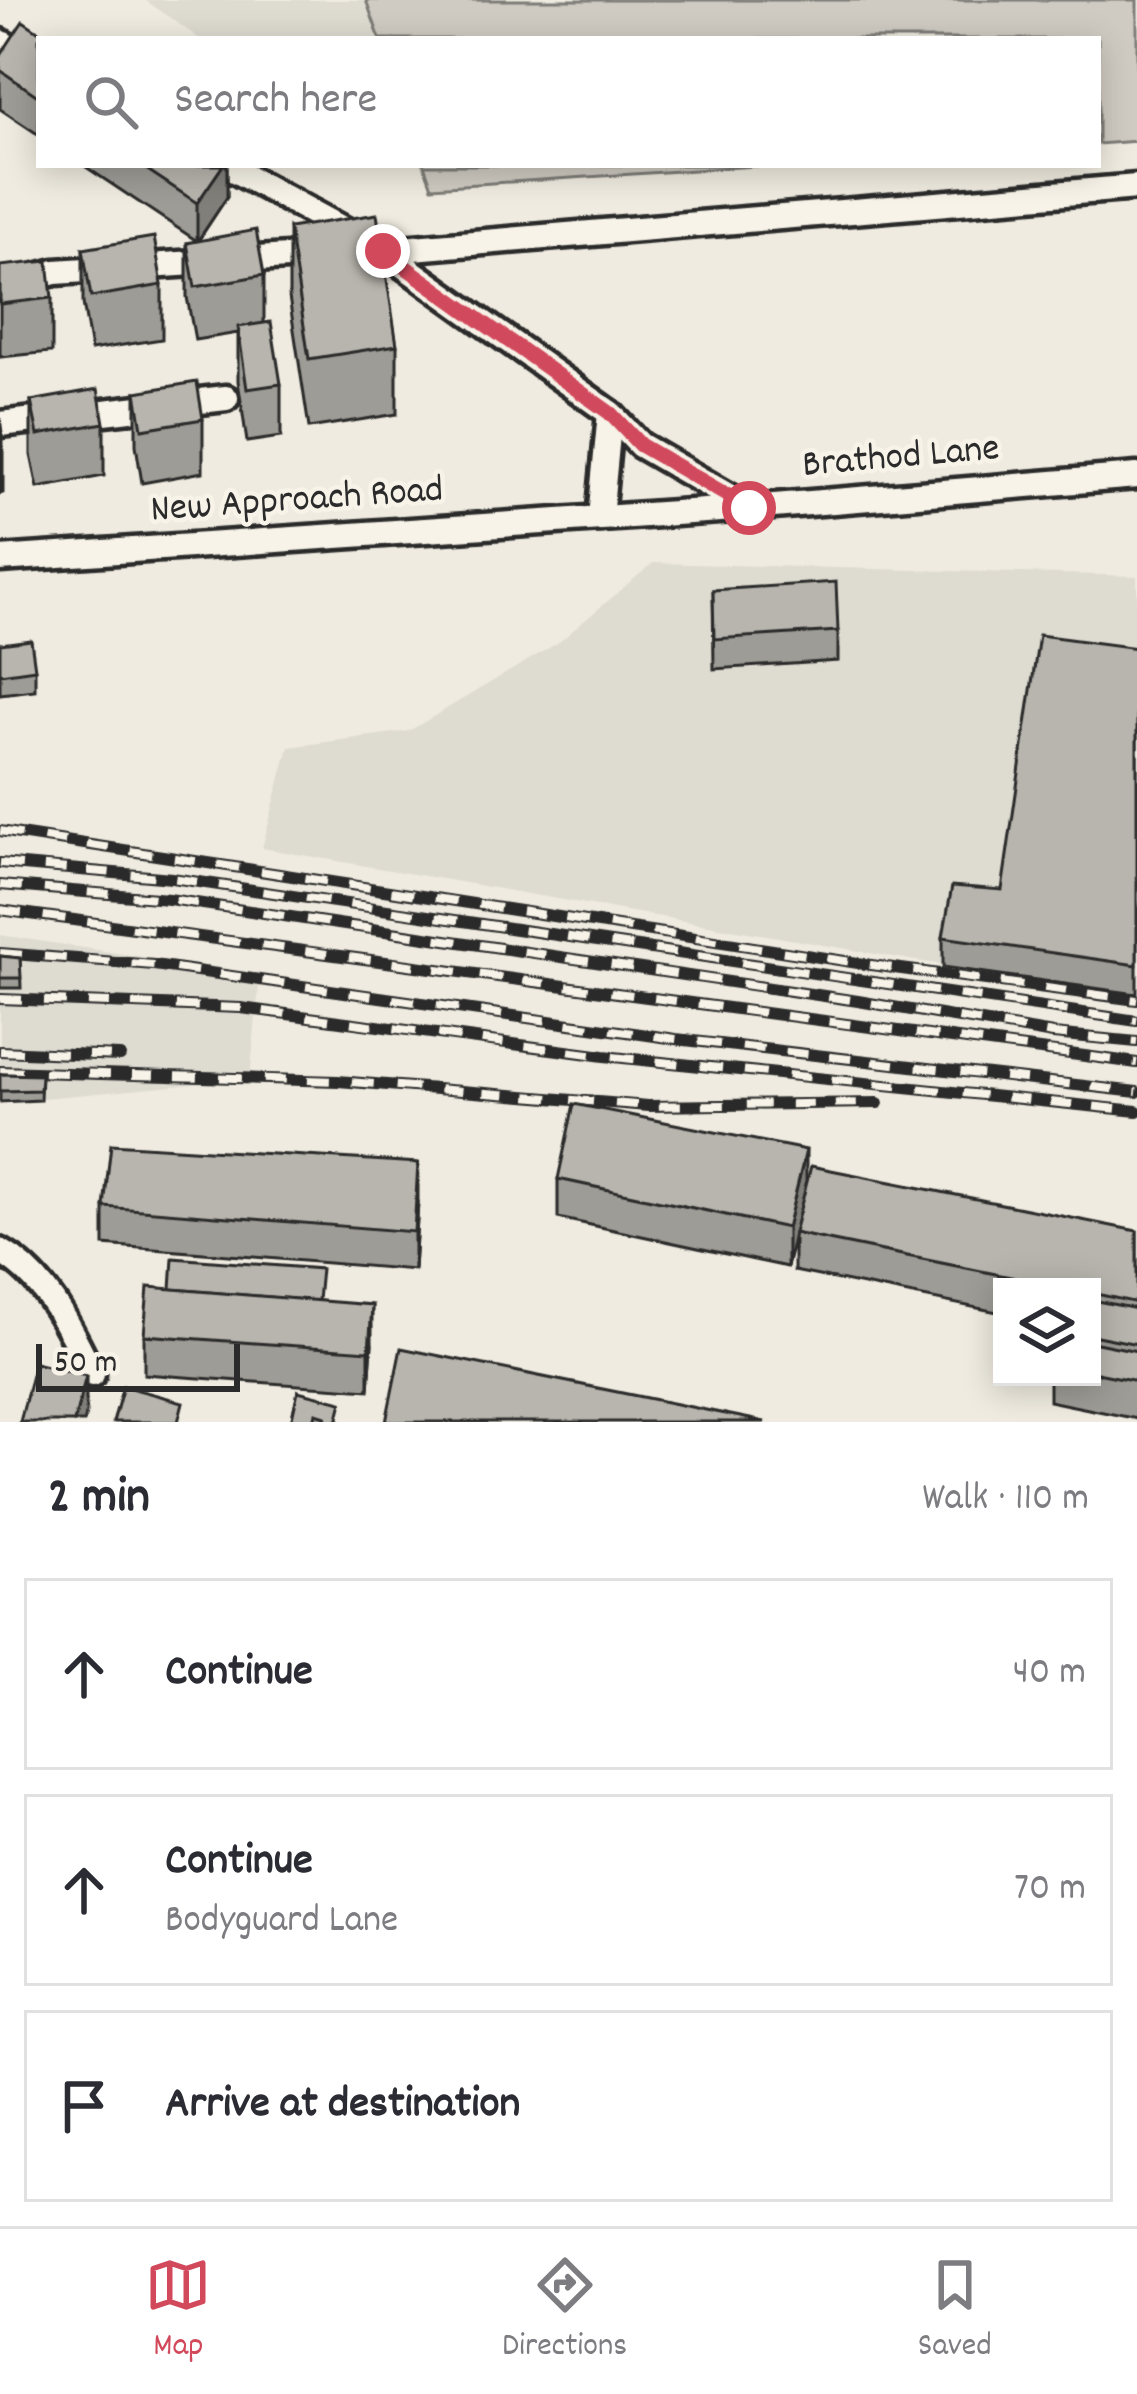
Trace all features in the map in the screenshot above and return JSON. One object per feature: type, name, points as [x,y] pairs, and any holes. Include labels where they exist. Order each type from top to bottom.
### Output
[{"type":"street","points":[[0,42],[36,61]]},
{"type":"street","points":[[231,168],[383,251],[610,413],[640,445],[749,508]]},
{"type":"street","points":[[0,287],[55,272],[383,251],[1137,187]]},
{"type":"street","points":[[0,424],[226,398]]},
{"type":"street","points":[[600,518],[610,413]]},
{"type":"street","name":"Brathod Lane","points":[[600,518],[1137,476]]},
{"type":"street","name":"New Approach Road","points":[[0,559],[600,518]]},
{"type":"street","points":[[0,1251],[30,1273],[61,1311],[92,1374]]},
{"type":"shaded area","points":[[145,0],[366,0],[379,36],[196,36]]},
{"type":"shaded area","points":[[366,0],[1137,0],[1137,141],[1101,144],[1101,36],[379,36]]},
{"type":"shaded area","points":[[425,168],[725,168],[432,187]]},
{"type":"shaded area","points":[[653,563],[1137,576],[1137,987],[922,962],[262,848],[289,747],[409,731],[559,642]]},
{"type":"shaded area","points":[[0,935],[260,975],[250,1079],[0,1102]]},
{"type":"building","points":[[23,21],[46,36],[36,36],[36,95],[0,70],[0,56]]},
{"type":"building","points":[[144,168],[221,168],[197,203]]},
{"type":"building","points":[[377,214],[397,345],[309,359],[289,228]]},
{"type":"building","points":[[256,230],[264,275],[195,287],[187,243]]},
{"type":"building","points":[[154,237],[162,285],[91,297],[83,249]]},
{"type":"building","points":[[48,261],[52,298],[0,304],[0,266]]},
{"type":"building","points":[[271,322],[281,384],[247,389],[238,327]]},
{"type":"building","points":[[197,382],[203,419],[142,429],[136,392]]},
{"type":"building","points":[[98,389],[104,423],[38,435],[31,401]]},
{"type":"building","points":[[836,582],[838,631],[714,639],[713,590]]},
{"type":"building","points":[[1039,635],[1137,648],[1137,965],[943,937],[952,886],[1002,890]]},
{"type":"building","points":[[31,640],[35,669],[0,674],[0,644]]},
{"type":"building","points":[[0,956],[20,958],[21,978],[0,978]]},
{"type":"building","points":[[0,1074],[41,1075],[40,1090],[0,1091]]},
{"type":"building","points":[[574,1104],[806,1150],[787,1228],[558,1179]]},
{"type":"building","points":[[111,1144],[418,1163],[414,1232],[104,1207]]},
{"type":"building","points":[[811,1166],[1137,1231],[1137,1303],[1101,1295],[1101,1278],[1016,1278],[794,1233]]},
{"type":"building","points":[[173,1258],[321,1269],[318,1301],[171,1289]]},
{"type":"building","points":[[148,1287],[372,1305],[369,1351],[144,1335]]},
{"type":"building","points":[[1101,1302],[1137,1309],[1137,1344],[1101,1337]]},
{"type":"building","points":[[1101,1344],[1137,1351],[1137,1381],[1101,1374]]},
{"type":"building","points":[[401,1348],[765,1422],[386,1422]]},
{"type":"building","points":[[35,1363],[86,1376],[74,1422],[20,1422]]},
{"type":"building","points":[[123,1386],[183,1402],[178,1422],[113,1422]]},
{"type":"building","points":[[298,1391],[342,1402],[337,1422],[324,1422],[326,1416],[316,1413],[314,1422],[291,1422]]},
{"type":"railway","points":[[0,831],[871,965],[1137,1000]]},
{"type":"railway","points":[[0,863],[172,878],[1137,1021]]},
{"type":"railway","points":[[0,885],[169,899],[1053,1034],[1137,1042]]},
{"type":"railway","points":[[0,910],[1137,1063]]},
{"type":"railway","points":[[0,953],[154,965],[676,1039],[1137,1092]]},
{"type":"railway","points":[[0,999],[241,1008],[604,1056],[1137,1111]]},
{"type":"railway","points":[[0,1051],[120,1056]]},
{"type":"railway","points":[[0,1071],[338,1081],[648,1106],[878,1103]]},
{"type":"route","points":[[383,251],[610,413],[640,445],[749,508]]}]
